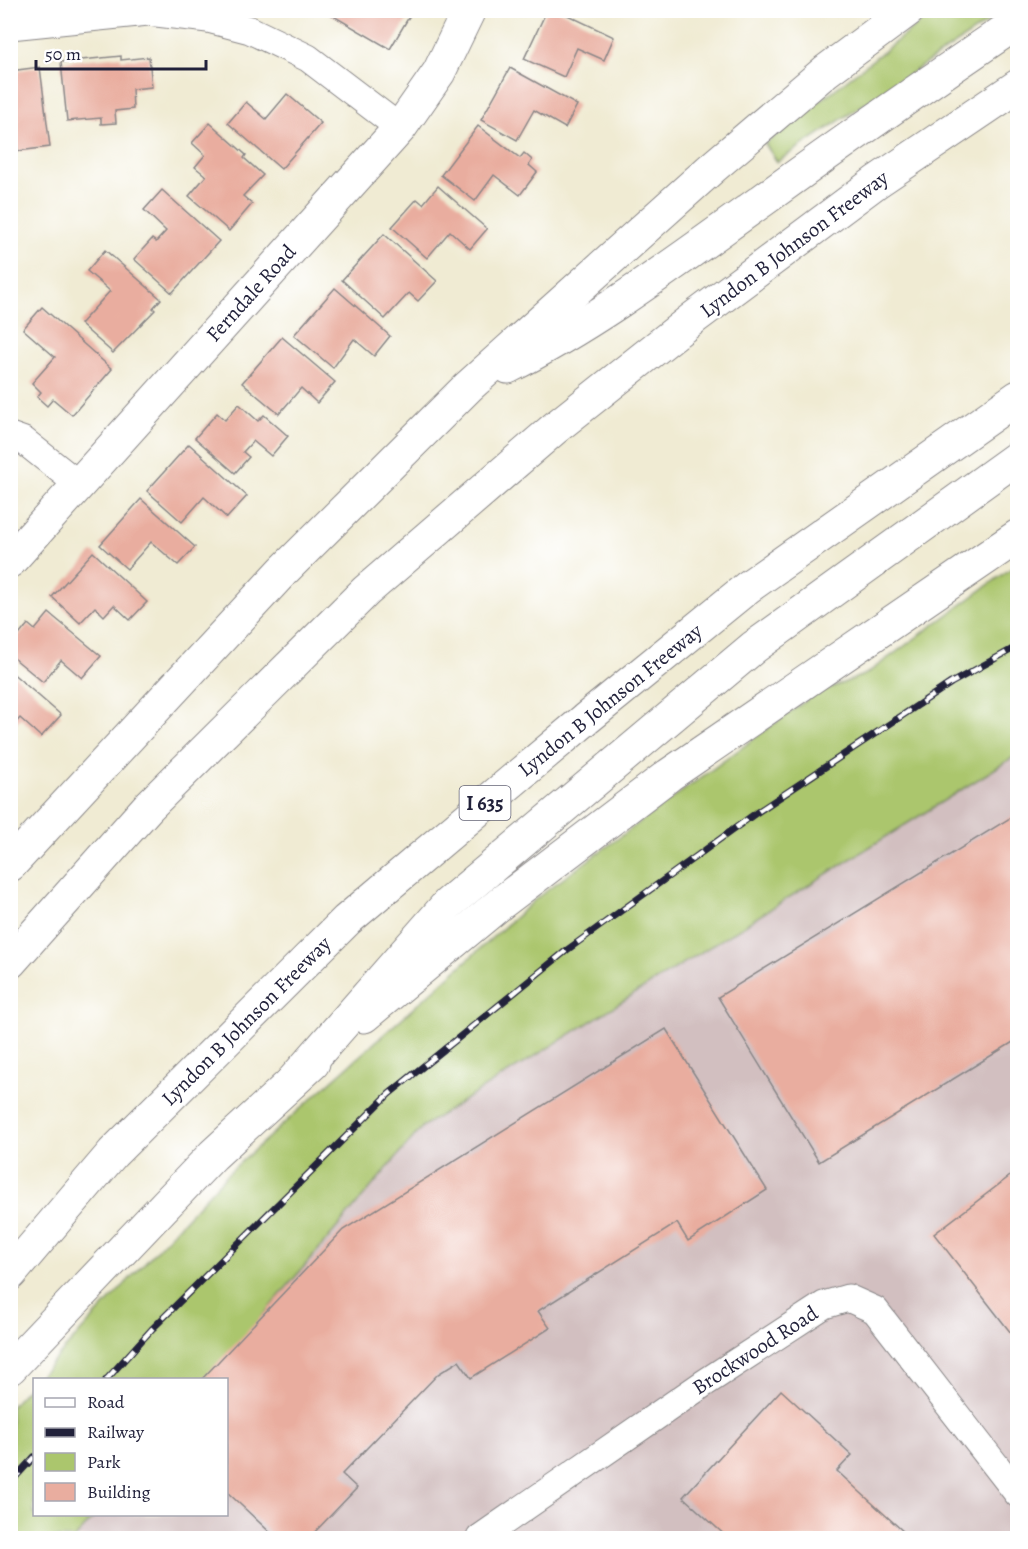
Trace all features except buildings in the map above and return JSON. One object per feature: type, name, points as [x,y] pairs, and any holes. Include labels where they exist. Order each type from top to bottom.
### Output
[{"type":"main road","name":"Ferndale Road","points":[[10,561],[400,128],[439,72],[469,10]]},
{"type":"main road","points":[[10,865],[283,571],[468,387],[712,168],[826,71],[908,10]]},
{"type":"main road","points":[[468,387],[553,344],[640,288],[879,117],[1017,22]]},
{"type":"main road","name":"Lyndon B Johnson Freeway","points":[[10,962],[148,807],[366,591],[555,428],[695,317],[876,182],[1017,86]]},
{"type":"main road","name":"Lyndon B Johnson Freeway","points":[[10,1274],[113,1153],[347,920],[587,718],[748,587],[1017,397]]},
{"type":"main road","points":[[292,1082],[448,904],[754,646],[1017,457]]},
{"type":"main road","points":[[10,1368],[213,1155],[376,1004],[502,902],[669,775],[1017,536]]},
{"type":"street","points":[[10,26],[148,12],[208,19],[250,30],[308,58],[400,128]]},
{"type":"street","points":[[10,436],[24,441],[78,484]]},
{"type":"street","name":"Brockwood Road","points":[[480,1539],[815,1311],[825,1305],[848,1298],[875,1310],[1017,1494]]},
{"type":"shaded area","points":[[1017,755],[1017,1538],[75,1538],[95,1516],[228,1516],[228,1378],[210,1378],[423,1126]]},
{"type":"green space","points":[[935,11],[1005,11],[777,162],[765,144]]},
{"type":"green space","points":[[1017,564],[1017,755],[423,1126],[210,1378],[38,1378],[226,1175],[538,897],[815,694],[866,674]]},
{"type":"green space","points":[[33,1382],[33,1516],[95,1516],[75,1538],[11,1538],[11,1406]]},
{"type":"railway","points":[[108,1378],[152,1329],[389,1094],[567,950],[756,813],[951,683],[1018,646]]},
{"type":"railway","points":[[10,1483],[33,1458]]}]
